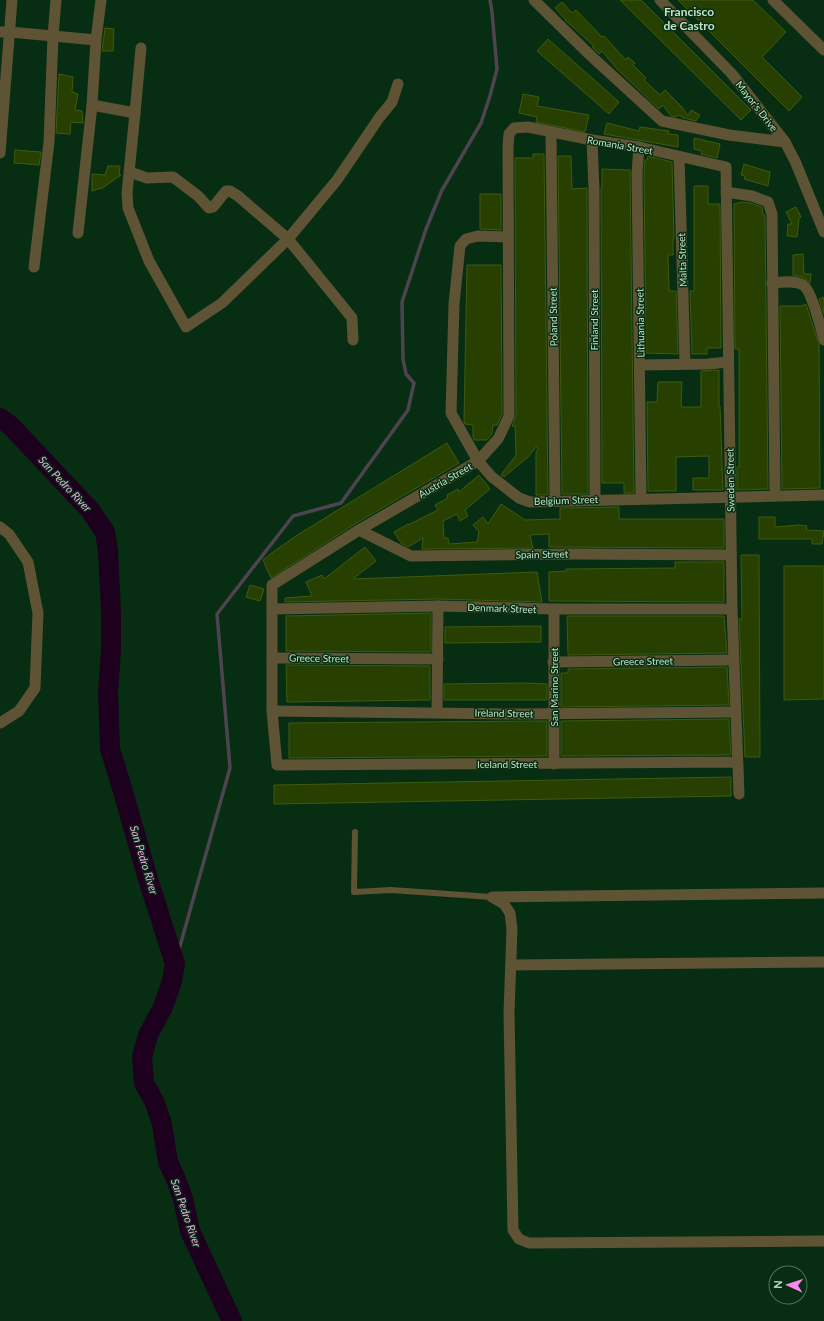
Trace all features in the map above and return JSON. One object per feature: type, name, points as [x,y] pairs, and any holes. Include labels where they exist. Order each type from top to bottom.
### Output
[{"type":"street","points":[[0,153],[5,32],[12,0]]},
{"type":"street","points":[[34,267],[48,142],[56,0]]},
{"type":"street","points":[[78,233],[92,104],[96,40],[101,0]]},
{"type":"street","points":[[534,0],[591,56],[662,121],[729,135],[785,142]]},
{"type":"street","name":"Mayor's Drive","points":[[660,0],[732,74],[785,142],[795,161],[824,232]]},
{"type":"street","points":[[773,0],[824,50]]},
{"type":"street","points":[[5,32],[96,40]]},
{"type":"street","points":[[141,48],[127,193],[128,208],[149,261],[186,327],[222,303],[288,239],[337,180],[379,118],[392,102],[398,84]]},
{"type":"street","points":[[92,104],[135,112]]},
{"type":"street","name":"Romania Street","points":[[514,128],[528,127],[592,140],[639,147],[726,167]]},
{"type":"street","name":"Austria Street","points":[[277,765],[272,711],[272,585],[359,530],[478,461],[498,439],[509,416],[508,147],[509,134],[514,128]]},
{"type":"street","name":"Poland Street","points":[[551,132],[555,501]]},
{"type":"street","name":"Finland Street","points":[[592,140],[594,197],[595,500]]},
{"type":"street","name":"Lithuania Street","points":[[639,147],[637,173],[641,498]]},
{"type":"street","name":"Malta Street","points":[[679,157],[685,364]]},
{"type":"street","name":"Sweden Street","points":[[726,167],[733,660],[739,794]]},
{"type":"street","points":[[130,172],[147,178],[173,177],[198,196],[209,208],[213,207],[226,191],[230,191],[238,196],[288,239],[352,318],[353,340]]},
{"type":"street","points":[[726,192],[752,196],[768,202],[772,214],[775,496]]},
{"type":"street","name":"Belgium Street","points":[[508,237],[478,236],[466,239],[460,246],[454,304],[451,413],[478,461],[492,477],[518,498],[530,502],[641,498],[824,495]]},
{"type":"street","points":[[772,282],[794,282],[804,285],[811,296],[824,340]]},
{"type":"street","points":[[640,365],[728,362]]},
{"type":"street","points":[[0,527],[9,534],[28,562],[38,613],[35,688],[19,711],[0,723]]},
{"type":"street","name":"Spain Street","points":[[359,530],[411,556],[573,554],[731,555]]},
{"type":"street","points":[[437,712],[438,606]]},
{"type":"street","name":"Denmark Street","points":[[272,609],[438,606],[554,610],[732,609]]},
{"type":"street","name":"San Marino Street","points":[[554,610],[554,764]]},
{"type":"street","name":"Greece Street","points":[[272,658],[438,659]]},
{"type":"street","name":"Greece Street","points":[[554,662],[733,660]]},
{"type":"street","name":"Ireland Street","points":[[272,711],[553,714],[735,712]]},
{"type":"street","name":"Iceland Street","points":[[277,765],[737,762]]},
{"type":"street","points":[[492,898],[824,893]]},
{"type":"street","points":[[492,898],[504,904],[510,913],[512,929],[509,1013],[513,1230],[519,1239],[529,1242],[824,1241]]},
{"type":"street","points":[[511,965],[824,962]]},
{"type":"lane","points":[[355,832],[354,892],[391,890],[492,898]]},
{"type":"building","points":[[620,0],[641,0],[751,110],[741,120]]},
{"type":"building","points":[[678,0],[753,0],[786,32],[762,57],[802,97],[789,111]]},
{"type":"building","points":[[562,2],[572,13],[576,10],[602,37],[604,36],[626,60],[628,57],[635,63],[633,65],[646,78],[644,80],[660,95],[665,90],[682,107],[688,116],[691,110],[700,115],[696,121],[678,115],[676,117],[671,116],[663,105],[659,109],[617,69],[602,51],[599,54],[592,47],[594,46],[565,20],[555,8]]},
{"type":"building","points":[[105,28],[114,29],[113,51],[102,51]]},
{"type":"building","points":[[548,39],[619,102],[609,114],[537,51]]},
{"type":"building","points":[[59,74],[73,77],[72,92],[78,94],[75,110],[82,111],[83,123],[71,122],[70,134],[56,133]]},
{"type":"building","points":[[523,94],[539,97],[537,106],[589,115],[585,132],[536,122],[537,117],[519,113]]},
{"type":"building","points":[[607,123],[639,131],[640,127],[669,131],[668,134],[678,135],[678,147],[604,134]]},
{"type":"building","points":[[694,138],[720,144],[717,158],[701,154],[702,151],[694,149]]},
{"type":"building","points":[[15,150],[41,152],[39,165],[14,163]]},
{"type":"building","points":[[533,154],[544,154],[548,495],[536,495],[536,453],[538,449],[536,447],[528,457],[504,477],[501,475],[516,455],[515,426],[512,426],[516,416],[515,158],[533,158]]},
{"type":"building","points":[[558,156],[571,156],[572,189],[587,188],[588,494],[562,494]]},
{"type":"building","points":[[648,156],[672,162],[674,239],[673,255],[668,255],[669,291],[676,291],[678,354],[646,353],[644,173],[645,160],[647,160]]},
{"type":"building","points":[[744,164],[770,172],[768,186],[744,179],[745,176],[741,175]]},
{"type":"building","points":[[108,166],[120,166],[119,175],[121,175],[101,189],[92,191],[92,174],[105,175]]},
{"type":"building","points":[[602,169],[630,170],[634,493],[624,493],[624,483],[602,483]]},
{"type":"building","points":[[694,186],[708,186],[708,204],[720,204],[721,348],[707,348],[707,354],[692,354],[690,291],[694,291]]},
{"type":"building","points":[[480,194],[501,194],[501,230],[480,229]]},
{"type":"building","points":[[742,202],[762,207],[763,215],[765,215],[768,489],[737,490],[737,467],[739,467],[739,349],[735,349],[734,204]]},
{"type":"building","points":[[796,207],[801,217],[799,219],[797,237],[787,236],[788,224],[792,224],[786,212]]},
{"type":"building","points":[[803,254],[804,274],[811,274],[810,283],[803,277],[793,275],[793,255]]},
{"type":"building","points":[[467,265],[501,265],[502,414],[497,425],[493,425],[492,434],[487,440],[474,440],[473,425],[464,423]]},
{"type":"building","points":[[824,297],[824,314],[819,299]]},
{"type":"building","points":[[806,304],[819,345],[820,488],[782,489],[780,306],[802,306]]},
{"type":"building","points":[[719,370],[723,490],[693,490],[693,478],[709,478],[709,456],[676,457],[676,491],[648,491],[647,402],[657,402],[658,382],[682,382],[681,407],[701,407],[701,371]]},
{"type":"building","points":[[447,443],[459,463],[355,524],[271,578],[263,560],[273,552],[299,534]]},
{"type":"building","points":[[479,475],[490,489],[465,510],[468,516],[460,521],[457,514],[443,521],[444,538],[448,538],[449,544],[477,542],[479,532],[473,525],[483,517],[488,524],[501,504],[525,520],[560,519],[560,508],[619,507],[619,519],[724,519],[724,548],[549,547],[549,534],[530,535],[533,548],[422,549],[423,538],[408,547],[401,543],[394,532],[438,510],[435,505],[448,498],[447,495],[458,489],[459,492]]},
{"type":"building","points":[[759,517],[775,517],[775,527],[799,525],[807,526],[806,530],[824,531],[822,544],[812,544],[812,539],[759,539]]},
{"type":"building","points":[[365,547],[376,561],[353,579],[537,572],[542,602],[438,599],[285,602],[285,598],[312,596],[306,582],[322,575],[324,579]]},
{"type":"building","points":[[741,555],[759,555],[760,757],[745,757],[739,619],[742,619]]},
{"type":"building","points":[[675,562],[724,562],[724,602],[549,601],[549,572],[566,571],[566,569],[675,568]]},
{"type":"building","points":[[784,566],[824,566],[824,699],[784,700]]},
{"type":"building","points":[[250,585],[264,589],[260,601],[246,597]]},
{"type":"building","points":[[431,613],[431,652],[286,651],[286,616]]},
{"type":"building","points":[[567,616],[724,616],[727,653],[568,655]]},
{"type":"building","points":[[541,626],[541,642],[445,643],[445,627]]},
{"type":"building","points":[[286,665],[430,666],[430,700],[287,702]]},
{"type":"building","points":[[727,667],[729,705],[561,707],[561,673],[568,673],[568,669]]},
{"type":"building","points":[[444,684],[547,684],[547,700],[444,700]]},
{"type":"building","points":[[729,719],[731,755],[561,756],[561,721]]},
{"type":"building","points":[[547,721],[547,756],[289,758],[289,723]]},
{"type":"building","points":[[731,777],[731,796],[274,804],[274,785]]},
{"type":"waterway","points":[[175,964],[230,768],[217,614],[293,516],[341,503],[408,410],[414,383],[406,374],[403,359],[402,302],[426,229],[442,190],[481,123],[490,96],[497,69],[490,0]]},
{"type":"waterway","name":"San Pedro River","points":[[0,418],[11,426],[90,510],[105,532],[108,551],[111,612],[111,650],[108,691],[110,749],[148,879],[175,964],[172,981],[163,1007],[148,1035],[142,1057],[144,1083],[155,1103],[162,1124],[168,1162],[183,1199],[190,1231],[232,1321]]},
{"type":"district","name":"Francisco de Castro","points":[[689,19]]}]
